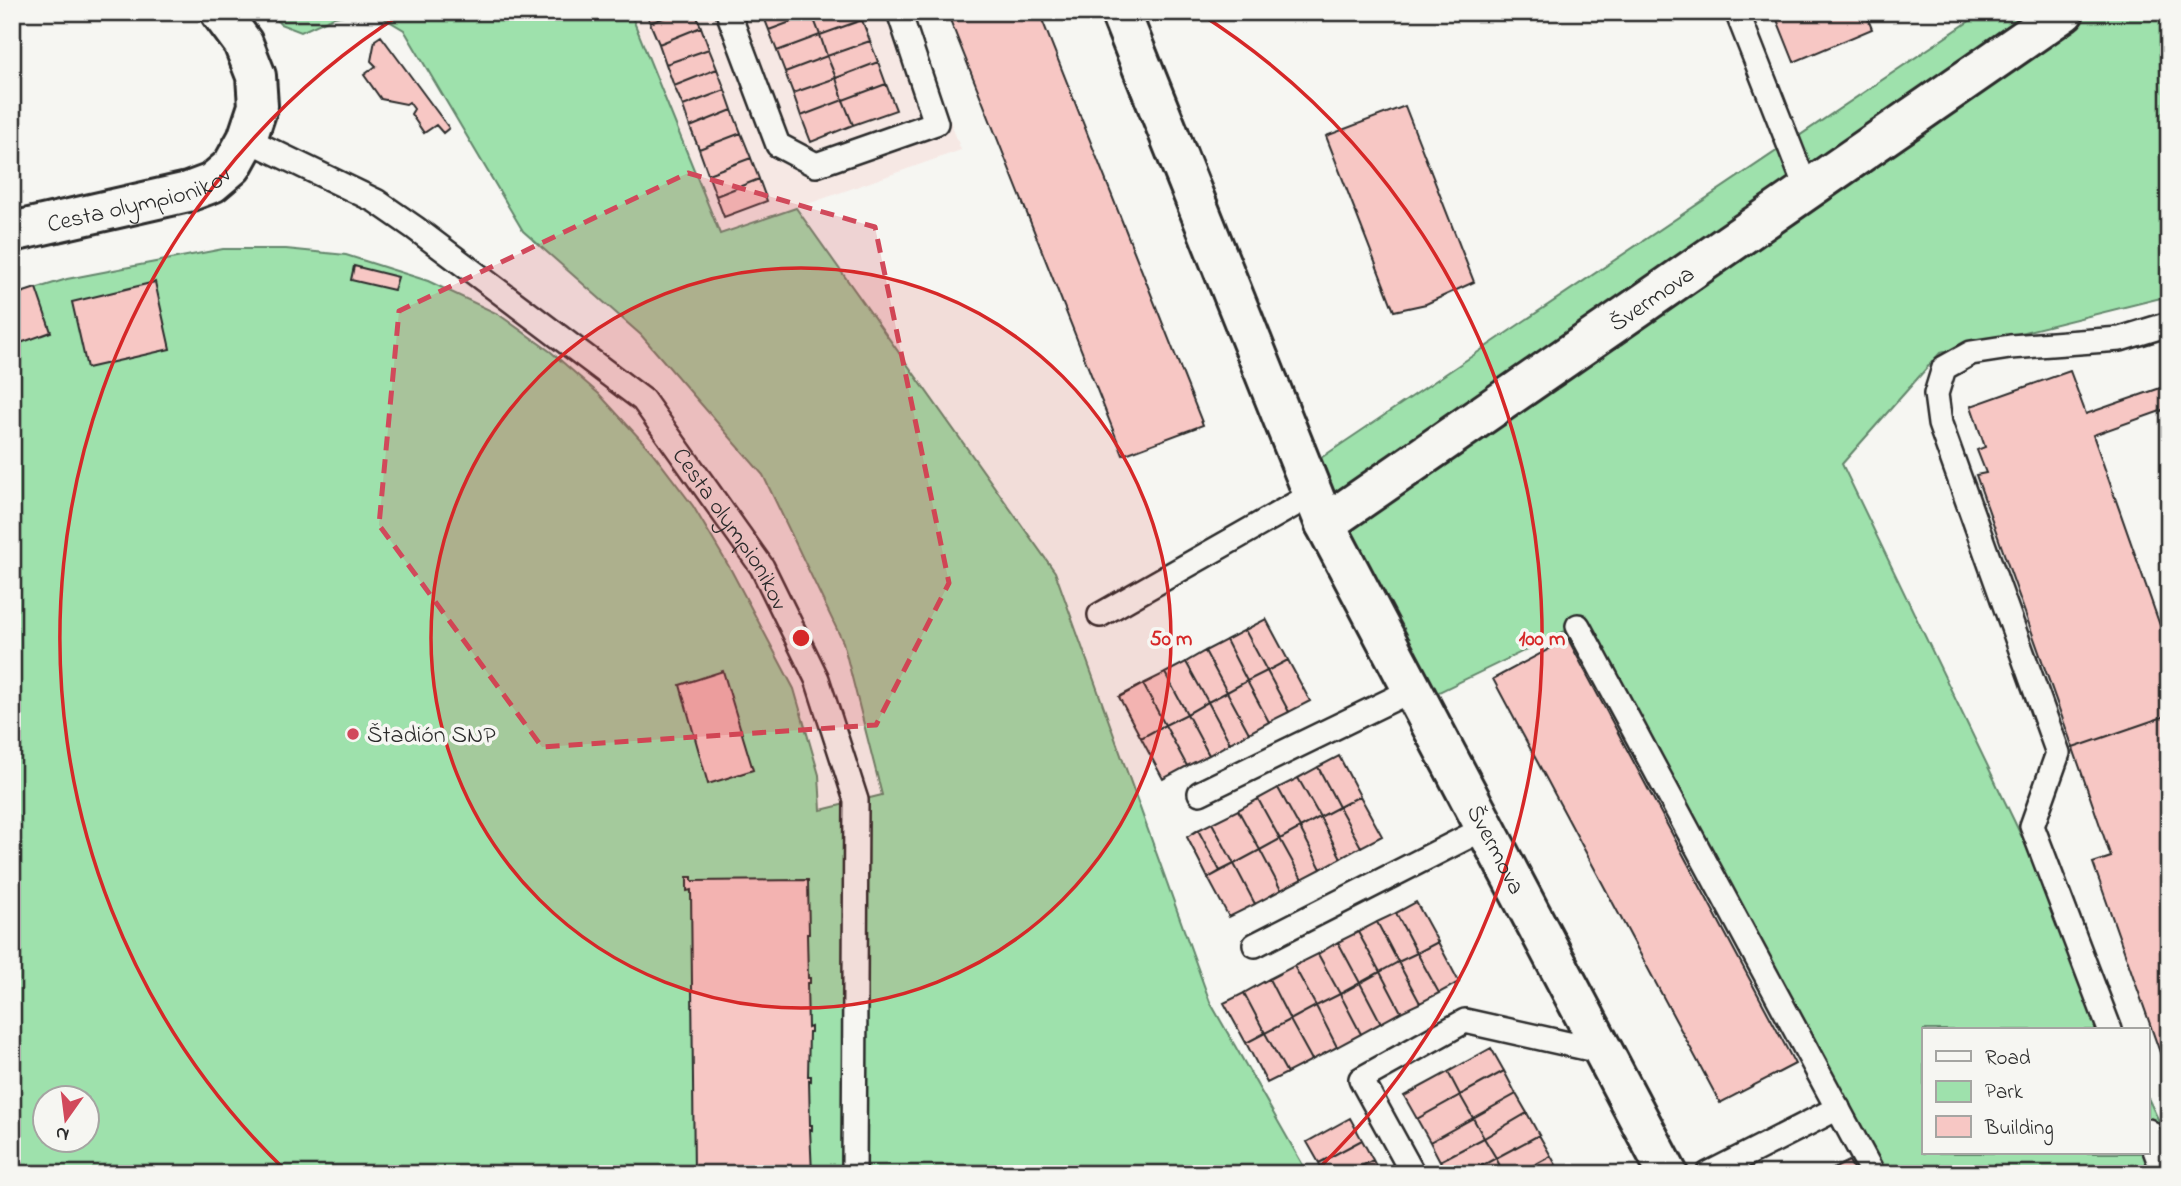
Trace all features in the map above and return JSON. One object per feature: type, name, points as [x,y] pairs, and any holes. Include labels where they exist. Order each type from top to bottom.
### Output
[{"type":"street","name":"Cesta olympionikov","points":[[12,232],[188,192],[212,183],[232,166],[247,139],[258,106],[256,76],[243,43],[220,12]]},
{"type":"street","name":"Švermova","points":[[1120,12],[1319,509],[1604,1052],[1658,1166]]},
{"type":"street","name":"Švermova","points":[[1319,509],[1807,190],[2064,12]]},
{"type":"lane","points":[[728,12],[778,145],[817,165],[936,123],[899,12]]},
{"type":"lane","points":[[1737,12],[1807,190]]},
{"type":"lane","name":"Cesta olympionikov","points":[[247,139],[376,201],[643,400],[762,567],[817,679],[856,800],[855,1174]]},
{"type":"lane","points":[[2109,1028],[2032,826],[2058,752],[1940,424],[1936,394],[1944,368],[1970,353],[2010,347],[2120,339],[2169,324]]},
{"type":"lane","points":[[1100,615],[1319,509]]},
{"type":"lane","points":[[1578,626],[1873,1174]]},
{"type":"lane","points":[[1200,793],[1412,690]]},
{"type":"lane","points":[[1255,945],[1485,828]]},
{"type":"lane","points":[[1413,1174],[1361,1079],[1465,1021],[1604,1052]]},
{"type":"lane","points":[[1708,1174],[1838,1108]]},
{"type":"lane","points":[[2150,1136],[2164,1174]]},
{"type":"highlighted area","points":[[688,173],[875,227],[949,583],[876,725],[542,747],[379,525],[399,311]]},
{"type":"shaded area","points":[[630,12],[910,12],[961,150],[720,235]]},
{"type":"green space","points":[[270,12],[359,12],[334,17],[301,32],[280,24]]},
{"type":"green space","points":[[374,12],[630,12],[720,234],[796,208],[1055,572],[1210,1002],[1308,1174],[12,1174],[12,296],[67,279],[223,249],[286,249],[346,255],[428,281],[498,314],[551,352],[599,394],[652,452],[693,506],[731,570],[794,689],[819,775],[821,810],[882,795],[843,642],[763,475],[641,335],[523,231],[404,30]]},
{"type":"green space","points":[[1983,12],[2169,12],[2169,296],[1940,353],[1842,464],[2114,1028],[1922,1028],[1922,1154],[2150,1154],[2150,1102],[2169,1142],[2169,1174],[1884,1174],[1565,631],[1406,708],[1297,474]]},
{"type":"building","points":[[646,12],[679,12],[650,23]]},
{"type":"building","points":[[679,12],[695,12],[701,27],[659,44],[650,23]]},
{"type":"building","points":[[762,12],[811,12],[812,14],[769,30]]},
{"type":"building","points":[[859,12],[862,20],[820,35],[812,14]]},
{"type":"building","points":[[947,12],[1039,12],[1203,425],[1123,455]]},
{"type":"building","points":[[1774,12],[1865,12],[1872,29],[1794,62]]},
{"type":"building","points":[[812,14],[820,35],[777,51],[769,30]]},
{"type":"building","points":[[862,20],[870,41],[827,56],[820,35]]},
{"type":"building","points":[[701,27],[709,49],[666,64],[659,44]]},
{"type":"building","points":[[820,35],[827,56],[785,72],[777,51]]},
{"type":"building","points":[[381,36],[449,128],[443,133],[436,125],[424,133],[411,114],[414,109],[409,102],[406,104],[381,99],[364,75],[376,66],[371,61],[375,40]]},
{"type":"building","points":[[870,41],[878,62],[836,78],[827,56]]},
{"type":"building","points":[[709,49],[717,69],[674,86],[666,64]]},
{"type":"building","points":[[827,56],[836,78],[793,93],[785,72]]},
{"type":"building","points":[[878,62],[886,84],[843,100],[836,78]]},
{"type":"building","points":[[717,69],[725,90],[683,106],[674,86]]},
{"type":"building","points":[[836,78],[843,100],[801,116],[793,93]]},
{"type":"building","points":[[886,84],[896,110],[853,125],[843,100]]},
{"type":"building","points":[[725,90],[732,110],[690,127],[683,106]]},
{"type":"building","points":[[843,100],[853,125],[811,142],[801,116]]},
{"type":"building","points":[[1405,106],[1474,282],[1426,304],[1394,311],[1326,136]]},
{"type":"building","points":[[732,110],[741,133],[699,149],[690,127]]},
{"type":"building","points":[[741,133],[751,158],[708,174],[699,149]]},
{"type":"building","points":[[751,158],[759,179],[716,196],[708,174]]},
{"type":"building","points":[[759,179],[767,201],[724,217],[716,196]]},
{"type":"building","points":[[354,266],[398,277],[394,290],[351,280]]},
{"type":"building","points":[[155,282],[170,349],[87,368],[72,302]]},
{"type":"building","points":[[36,288],[51,332],[12,346],[12,296]]},
{"type":"building","points":[[2070,371],[2086,414],[2169,385],[2169,408],[2093,435],[2169,651],[2169,715],[2073,748],[1976,475],[1986,473],[1977,450],[1985,447],[1971,406]]},
{"type":"building","points":[[1266,619],[1288,660],[1267,671],[1245,630]]},
{"type":"building","points":[[1245,630],[1267,671],[1247,681],[1226,640]]},
{"type":"building","points":[[1568,639],[1795,1064],[1720,1103],[1493,679]]},
{"type":"building","points":[[1226,640],[1247,681],[1227,692],[1205,651]]},
{"type":"building","points":[[1205,651],[1227,692],[1208,702],[1186,662]]},
{"type":"building","points":[[1288,660],[1310,701],[1289,712],[1267,671]]},
{"type":"building","points":[[1186,662],[1208,702],[1187,714],[1165,673]]},
{"type":"building","points":[[723,671],[753,770],[708,784],[680,685]]},
{"type":"building","points":[[1267,671],[1289,712],[1269,722],[1247,681]]},
{"type":"building","points":[[1165,673],[1187,714],[1165,725],[1143,684]]},
{"type":"building","points":[[1247,681],[1269,722],[1249,733],[1227,692]]},
{"type":"building","points":[[1143,684],[1165,725],[1141,738],[1119,697]]},
{"type":"building","points":[[1227,692],[1249,733],[1230,743],[1208,702]]},
{"type":"building","points":[[1208,702],[1230,743],[1209,755],[1187,714]]},
{"type":"building","points":[[1187,714],[1209,755],[1187,766],[1165,725]]},
{"type":"building","points":[[2169,715],[2169,1078],[2093,863],[2111,857],[2073,748]]},
{"type":"building","points":[[1165,725],[1187,766],[1163,779],[1141,738]]},
{"type":"building","points":[[1339,756],[1360,796],[1339,807],[1318,767]]},
{"type":"building","points":[[1318,767],[1339,807],[1320,817],[1298,778]]},
{"type":"building","points":[[1298,778],[1320,817],[1300,828],[1278,788]]},
{"type":"building","points":[[1278,788],[1300,828],[1280,839],[1258,799]]},
{"type":"building","points":[[1360,796],[1382,836],[1361,847],[1339,807]]},
{"type":"building","points":[[1258,799],[1280,839],[1260,850],[1238,810]]},
{"type":"building","points":[[1339,807],[1361,847],[1341,858],[1320,817]]},
{"type":"building","points":[[1238,810],[1260,850],[1234,864],[1212,823]]},
{"type":"building","points":[[1320,817],[1341,858],[1321,869],[1300,828]]},
{"type":"building","points":[[1212,823],[1234,864],[1220,871],[1198,830]]},
{"type":"building","points":[[1300,828],[1321,869],[1302,879],[1280,839]]},
{"type":"building","points":[[1198,830],[1220,871],[1208,878],[1187,837]]},
{"type":"building","points":[[1280,839],[1302,879],[1281,890],[1260,850]]},
{"type":"building","points":[[1260,850],[1281,890],[1255,904],[1234,864]]},
{"type":"building","points":[[1234,864],[1255,904],[1229,917],[1208,878]]},
{"type":"building","points":[[687,877],[692,877],[692,881],[808,880],[810,983],[807,983],[808,1028],[811,1027],[811,1032],[808,1076],[811,1076],[812,1174],[694,1174],[691,890],[687,891]]},
{"type":"building","points":[[1416,902],[1438,942],[1417,953],[1396,913]]},
{"type":"building","points":[[1396,913],[1417,953],[1398,962],[1377,922]]},
{"type":"building","points":[[1377,922],[1398,962],[1380,972],[1358,932]]},
{"type":"building","points":[[1358,932],[1380,972],[1360,983],[1338,942]]},
{"type":"building","points":[[1338,942],[1360,983],[1340,994],[1318,954]]},
{"type":"building","points":[[1438,942],[1459,982],[1439,993],[1417,953]]},
{"type":"building","points":[[1417,953],[1439,993],[1420,1003],[1398,962]]},
{"type":"building","points":[[1318,954],[1340,994],[1316,1006],[1294,966]]},
{"type":"building","points":[[1398,962],[1420,1003],[1401,1012],[1380,972]]},
{"type":"building","points":[[1294,966],[1316,1006],[1290,1020],[1269,979]]},
{"type":"building","points":[[1380,972],[1401,1012],[1381,1023],[1360,983]]},
{"type":"building","points":[[1269,979],[1290,1020],[1265,1033],[1244,993]]},
{"type":"building","points":[[1360,983],[1381,1023],[1361,1034],[1340,994]]},
{"type":"building","points":[[1244,993],[1265,1033],[1246,1043],[1224,1003]]},
{"type":"building","points":[[1340,994],[1361,1034],[1337,1047],[1316,1006]]},
{"type":"building","points":[[1316,1006],[1337,1047],[1312,1060],[1290,1020]]},
{"type":"building","points":[[1290,1020],[1312,1060],[1287,1073],[1265,1033]]},
{"type":"building","points":[[1265,1033],[1287,1073],[1267,1083],[1246,1043]]},
{"type":"building","points":[[1491,1048],[1504,1071],[1460,1095],[1448,1072]]},
{"type":"building","points":[[1504,1071],[1516,1094],[1473,1118],[1460,1095]]},
{"type":"building","points":[[1448,1072],[1460,1095],[1417,1119],[1404,1096]]},
{"type":"building","points":[[1516,1094],[1527,1113],[1484,1138],[1473,1118]]},
{"type":"building","points":[[1460,1095],[1473,1118],[1430,1142],[1417,1119]]},
{"type":"building","points":[[1527,1113],[1539,1135],[1496,1158],[1484,1138]]},
{"type":"building","points":[[1350,1118],[1362,1140],[1319,1163],[1307,1142]]},
{"type":"building","points":[[1473,1118],[1484,1138],[1440,1161],[1430,1142]]},
{"type":"building","points":[[1539,1135],[1551,1156],[1518,1174],[1504,1174],[1496,1158]]},
{"type":"building","points":[[1484,1138],[1496,1158],[1467,1174],[1447,1174],[1440,1161]]},
{"type":"building","points":[[1362,1140],[1373,1160],[1347,1174],[1324,1174],[1319,1163]]},
{"type":"building","points":[[1551,1156],[1561,1174],[1518,1174]]},
{"type":"building","points":[[1496,1158],[1504,1174],[1467,1174]]},
{"type":"building","points":[[1373,1160],[1380,1174],[1347,1174]]},
{"type":"building","points":[[1849,1161],[1856,1174],[1823,1174]]},
{"type":"place","name":"Štadión SNP","points":[[353,734]]}]
